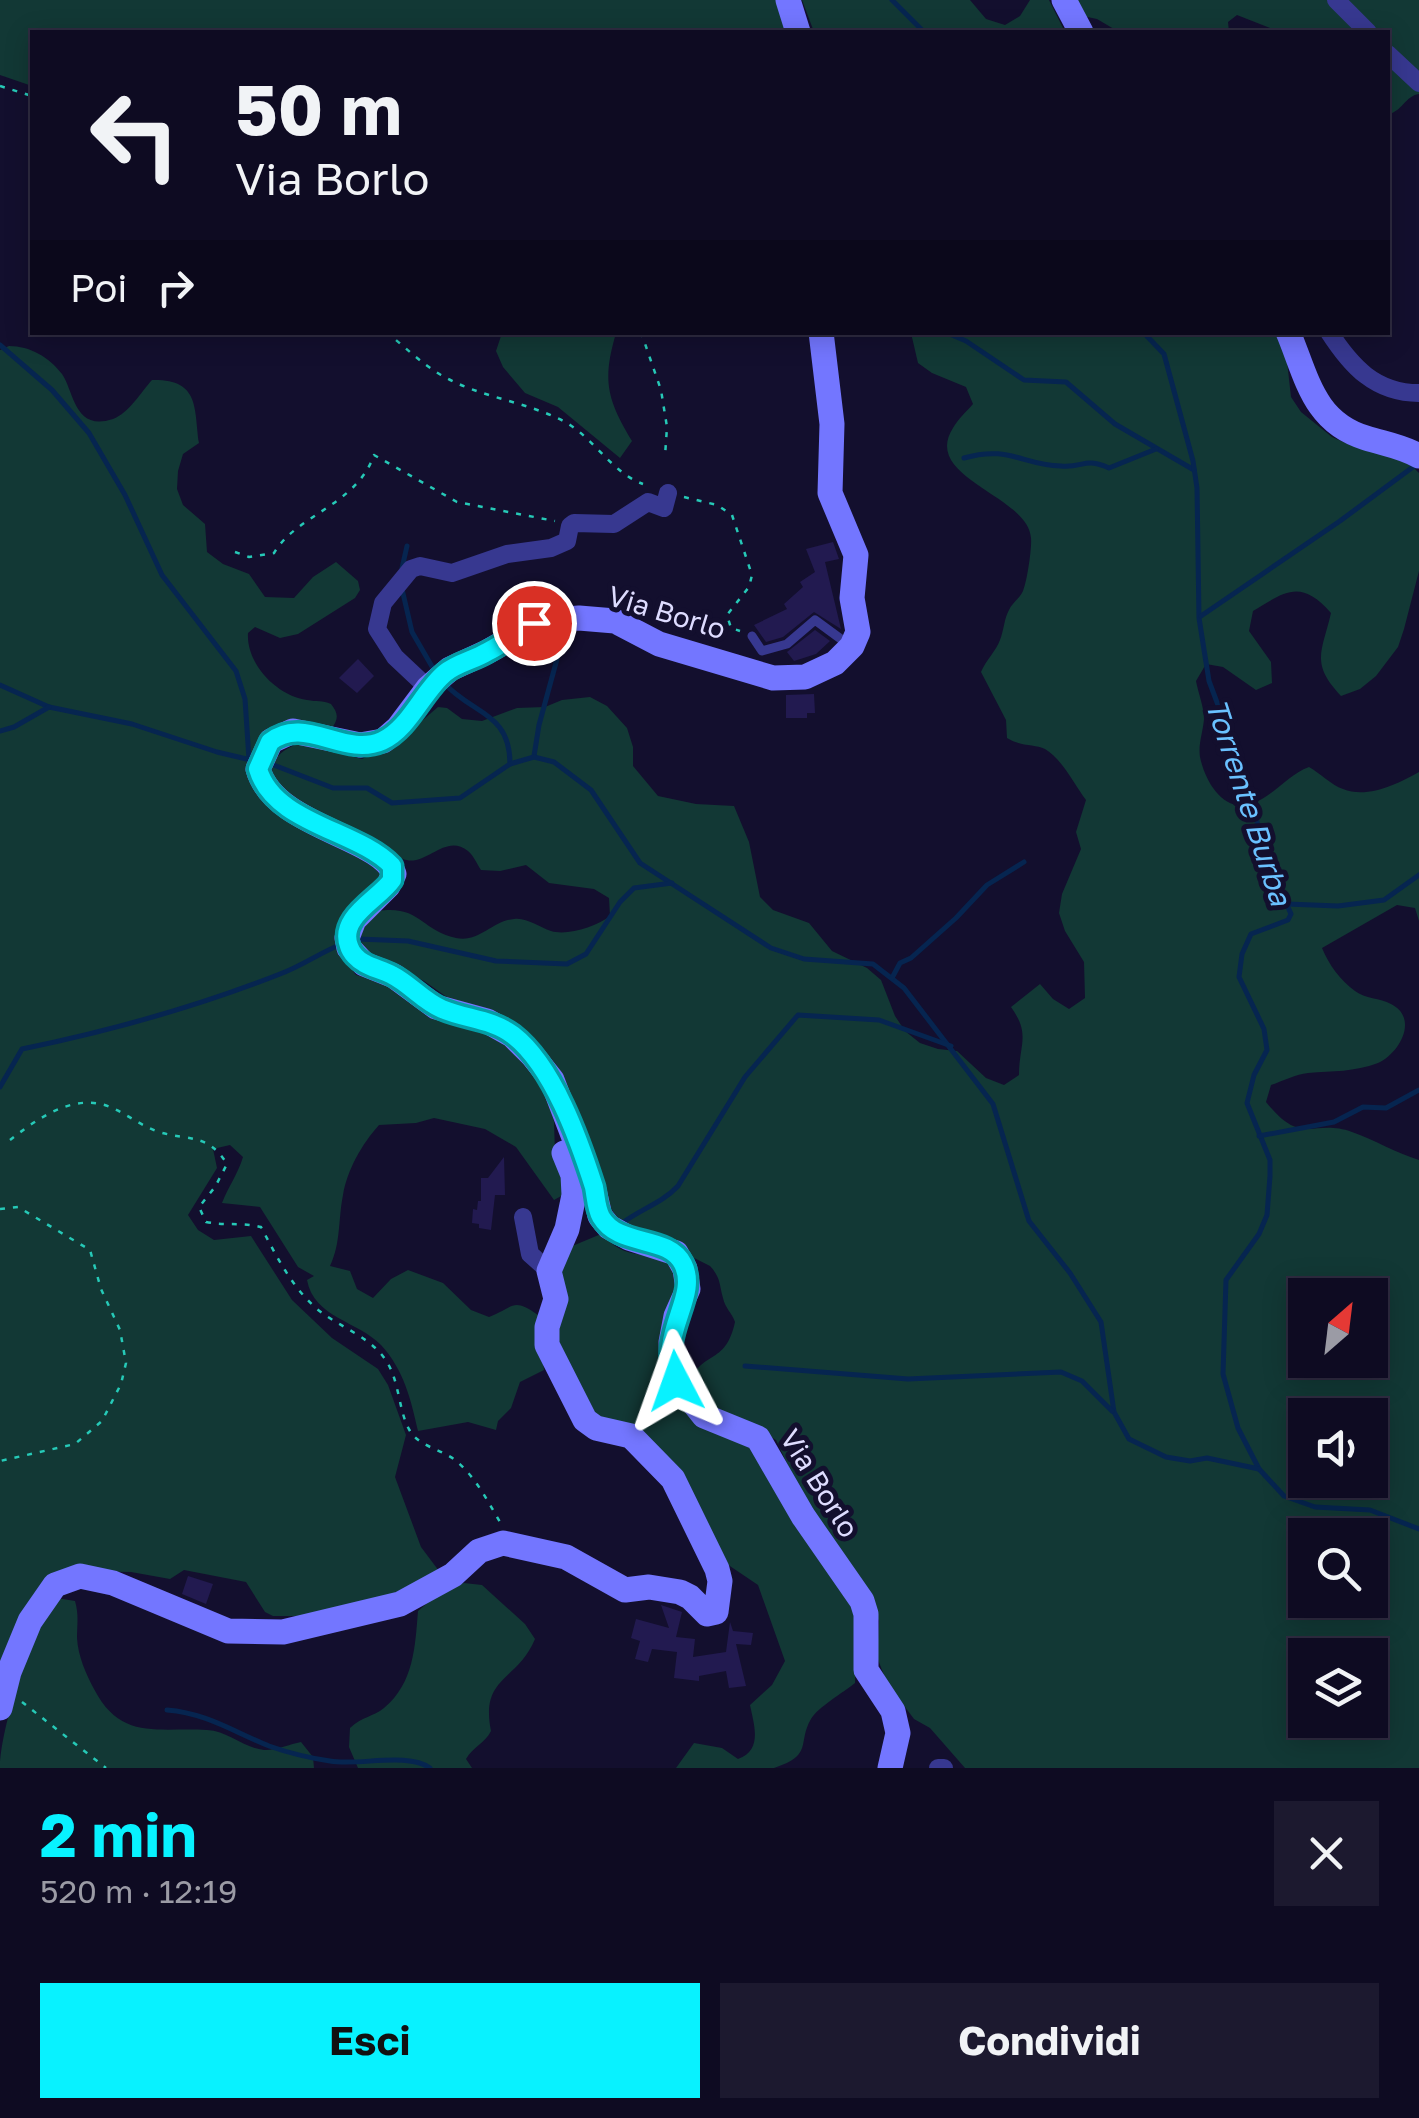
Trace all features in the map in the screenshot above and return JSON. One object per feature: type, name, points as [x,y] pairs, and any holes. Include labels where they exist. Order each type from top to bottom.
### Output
[{"type":"main road","points":[[788,0],[797,30]]},
{"type":"main road","points":[[1064,0],[1080,30]]},
{"type":"main road","points":[[820,335],[832,424],[830,493],[856,555],[852,598],[858,632],[852,646]]},
{"type":"main road","points":[[1289,335],[1313,398],[1330,417],[1365,438],[1395,444],[1419,456]]},
{"type":"main road","name":"Via Borlo","points":[[852,646],[835,663],[815,674],[773,678],[659,644],[614,621],[552,619],[534,623],[450,669],[428,688],[398,728],[383,741],[360,745],[293,730],[277,736],[260,760],[261,779],[276,797],[334,834],[381,855],[392,866],[392,880],[359,912],[350,928],[347,938],[355,956],[364,964],[394,976],[436,1007],[486,1021],[512,1035],[552,1080],[600,1216],[628,1238],[667,1248],[681,1260],[688,1289],[673,1328],[670,1358],[676,1381],[704,1416],[753,1435],[764,1445],[803,1516],[862,1602],[866,1614],[866,1670],[892,1711],[898,1733],[890,1768]]},
{"type":"main road","points":[[2,1698],[30,1621],[55,1584],[80,1576],[113,1583],[228,1631],[283,1632],[400,1604],[453,1575],[479,1552],[503,1543],[566,1558],[625,1590],[649,1587],[680,1592],[690,1596],[707,1614],[718,1608],[717,1570],[673,1479],[632,1436],[590,1425],[548,1344],[547,1326],[556,1299],[549,1271],[567,1229],[574,1195],[572,1174],[563,1151],[564,1112]]},
{"type":"street","points":[[1336,0],[1366,30]]},
{"type":"street","points":[[1390,56],[1419,83]]},
{"type":"street","points":[[1331,335],[1350,364],[1368,379],[1419,393]]},
{"type":"street","points":[[428,688],[396,656],[378,628],[380,610],[398,582],[416,566],[452,572],[508,554],[551,548],[567,540],[570,526],[580,522],[614,524],[648,502],[664,508],[668,493]]},
{"type":"street","points":[[522,1217],[530,1254],[549,1271]]},
{"type":"lane","points":[[752,636],[762,651],[787,644],[815,620],[852,646]]},
{"type":"path","points":[[0,86],[30,95]]},
{"type":"path","points":[[390,335],[441,375],[486,394],[544,411],[570,425],[630,479],[717,504],[732,515],[752,575],[749,587],[727,619],[731,628],[752,636]]},
{"type":"path","points":[[643,335],[668,427],[665,456]]},
{"type":"path","points":[[234,552],[250,557],[274,553],[285,537],[355,486],[374,455],[457,502],[570,526]]},
{"type":"path","points":[[10,1140],[52,1110],[107,1105],[163,1133],[187,1136],[216,1147],[227,1164],[216,1187],[199,1206],[206,1222],[230,1226],[244,1222],[261,1227],[287,1276],[316,1308],[372,1343],[386,1360],[397,1385],[410,1430],[423,1444],[450,1456],[467,1470],[502,1526],[503,1543]]},
{"type":"path","points":[[0,1208],[18,1207],[90,1250],[101,1289],[120,1330],[126,1363],[122,1384],[102,1421],[75,1444],[0,1461]]},
{"type":"path","points":[[2,1698],[106,1768]]},
{"type":"green space","points":[[0,0],[781,0],[790,30],[30,30],[30,85],[0,75]]},
{"type":"green space","points":[[802,0],[970,0],[986,19],[1005,25],[1020,16],[1030,0],[1049,0],[1064,30],[813,30]]},
{"type":"green space","points":[[1072,0],[1419,0],[1419,94],[1390,113],[1390,30],[1275,30],[1237,15],[1228,22],[1229,30],[1116,30],[1097,19],[1078,15]]},
{"type":"green space","points":[[501,335],[616,335],[609,364],[609,389],[632,441],[620,458],[558,407],[525,393],[503,367],[496,351]]},
{"type":"green space","points":[[911,335],[1276,335],[1286,352],[1291,397],[1301,412],[1332,437],[1405,459],[1419,473],[1419,571],[1398,647],[1376,676],[1360,689],[1341,696],[1322,666],[1322,648],[1331,613],[1311,596],[1293,592],[1253,611],[1249,631],[1271,662],[1272,683],[1256,690],[1223,667],[1206,664],[1196,681],[1204,714],[1202,766],[1217,793],[1232,804],[1259,801],[1309,767],[1352,792],[1372,791],[1419,772],[1419,921],[1415,908],[1397,905],[1322,948],[1350,987],[1399,1010],[1405,1026],[1399,1044],[1378,1063],[1352,1070],[1308,1073],[1271,1085],[1266,1102],[1289,1124],[1299,1128],[1352,1132],[1419,1160],[1419,1768],[965,1768],[930,1728],[914,1719],[887,1683],[877,1657],[879,1621],[815,1523],[776,1440],[752,1426],[717,1414],[694,1387],[691,1379],[696,1370],[726,1345],[735,1322],[714,1270],[619,1220],[603,1198],[559,1076],[424,981],[362,950],[354,939],[378,911],[392,910],[464,939],[514,919],[551,931],[573,931],[610,916],[609,898],[594,889],[549,883],[526,865],[500,871],[481,870],[460,846],[443,848],[420,859],[399,857],[293,798],[278,785],[272,770],[278,756],[299,743],[362,759],[395,744],[438,707],[447,708],[462,719],[482,721],[517,708],[545,707],[562,700],[590,697],[607,706],[627,728],[633,766],[658,796],[734,806],[749,842],[760,897],[773,910],[809,923],[832,951],[867,968],[881,980],[895,1016],[920,1043],[957,1051],[986,1078],[1004,1085],[1019,1075],[1021,1025],[1011,1007],[1040,984],[1069,1009],[1085,998],[1084,962],[1059,913],[1062,894],[1081,849],[1076,832],[1086,800],[1051,753],[1007,738],[1006,720],[981,672],[998,644],[1009,610],[1023,591],[1031,538],[1025,523],[1013,510],[951,460],[947,445],[953,428],[973,404],[966,387],[918,363]]},
{"type":"green space","points":[[9,346],[32,350],[51,362],[62,374],[77,408],[90,420],[119,416],[152,380],[179,384],[187,390],[195,407],[199,443],[183,454],[178,471],[177,489],[183,505],[205,524],[207,552],[223,564],[249,574],[265,597],[294,598],[313,577],[336,562],[358,581],[360,590],[355,598],[298,634],[280,638],[255,627],[248,633],[252,656],[266,677],[296,697],[331,704],[337,716],[332,728],[294,721],[250,772],[379,861],[383,872],[342,918],[340,938],[350,967],[356,975],[374,979],[516,1048],[547,1093],[554,1122],[555,1153],[566,1181],[563,1195],[554,1200],[516,1147],[485,1129],[434,1118],[379,1125],[361,1149],[345,1186],[338,1240],[330,1266],[350,1271],[357,1289],[373,1298],[391,1279],[408,1270],[443,1283],[471,1310],[489,1317],[518,1305],[538,1315],[544,1370],[520,1382],[511,1408],[498,1421],[496,1430],[468,1422],[418,1431],[401,1375],[381,1345],[318,1303],[307,1280],[314,1276],[298,1267],[260,1207],[222,1203],[243,1157],[230,1145],[213,1149],[217,1168],[188,1215],[198,1230],[214,1240],[251,1236],[292,1300],[332,1338],[378,1369],[406,1435],[395,1477],[421,1547],[439,1571],[376,1602],[300,1616],[273,1616],[265,1612],[246,1582],[184,1570],[170,1579],[131,1572],[69,1571],[0,1687],[0,350]]},
{"type":"green space","points":[[601,1234],[620,1249],[663,1259],[673,1268],[677,1276],[664,1363],[751,1446],[851,1603],[857,1627],[855,1683],[814,1715],[800,1753],[774,1768],[676,1768],[694,1743],[722,1748],[738,1759],[746,1755],[755,1736],[750,1705],[772,1685],[785,1661],[758,1585],[721,1560],[690,1495],[593,1416],[557,1349],[561,1273],[570,1247]]},
{"type":"green space","points":[[482,1585],[525,1624],[535,1639],[519,1664],[495,1689],[489,1713],[491,1731],[466,1759],[472,1768],[358,1768],[349,1747],[350,1728],[384,1708],[402,1687],[411,1664],[418,1611],[446,1587]]},
{"type":"green space","points":[[57,1598],[75,1601],[83,1665],[94,1689],[116,1717],[142,1728],[215,1731],[264,1750],[301,1742],[313,1757],[314,1768],[0,1768],[5,1729],[19,1680]]},
{"type":"building","points":[[833,542],[839,559],[825,562],[841,629],[814,612],[783,637],[766,642],[754,625],[787,609],[784,604],[803,587],[800,582],[815,572],[806,549]]},
{"type":"building","points":[[815,630],[830,641],[816,654],[794,661],[787,652]]},
{"type":"building","points":[[358,659],[374,676],[357,693],[339,678]]},
{"type":"building","points":[[814,694],[815,713],[807,713],[807,718],[786,718],[786,695]]},
{"type":"building","points":[[504,1157],[505,1195],[495,1195],[491,1230],[479,1228],[479,1224],[472,1223],[473,1209],[477,1210],[481,1201],[481,1178],[488,1178]]},
{"type":"building","points":[[188,1576],[213,1584],[206,1604],[182,1594]]},
{"type":"building","points":[[661,1605],[682,1612],[676,1637],[695,1639],[693,1657],[726,1652],[730,1622],[733,1631],[753,1633],[751,1645],[736,1644],[746,1686],[729,1688],[726,1671],[699,1676],[699,1681],[674,1678],[677,1652],[652,1649],[648,1662],[635,1659],[640,1641],[631,1638],[636,1619],[669,1628]]},
{"type":"waterway","name":"Torrente Burba","points":[[892,0],[922,30]]},
{"type":"waterway","points":[[952,335],[1024,380],[1066,382],[1115,424],[1194,470]]},
{"type":"waterway","name":"Torrente Burba","points":[[1146,335],[1164,354],[1193,461],[1199,618],[1209,681],[1239,761],[1271,869],[1291,914],[1288,920],[1251,934],[1242,954],[1239,977],[1264,1029],[1267,1050],[1254,1075],[1247,1103],[1270,1160],[1270,1176],[1267,1215],[1259,1234],[1226,1280],[1223,1374],[1238,1428],[1259,1469],[1284,1496],[1315,1507],[1370,1510],[1419,1529]]},
{"type":"waterway","points":[[0,345],[52,390],[89,433],[125,495],[162,575],[236,671],[245,699],[249,759]]},
{"type":"waterway","points":[[964,458],[993,454],[1047,465],[1094,463],[1109,468],[1156,449]]},
{"type":"waterway","points":[[1201,616],[1417,464]]},
{"type":"waterway","points":[[402,568],[407,546]]},
{"type":"waterway","points":[[402,589],[412,632],[434,670]]},
{"type":"waterway","points":[[534,756],[566,626]]},
{"type":"waterway","points":[[444,683],[497,724],[504,734],[510,764]]},
{"type":"waterway","points":[[0,685],[49,707],[132,724],[255,761]]},
{"type":"waterway","points":[[0,731],[49,707]]},
{"type":"waterway","points":[[271,764],[333,788],[367,788],[392,803],[460,798],[510,764],[534,757],[554,762],[591,790],[640,863],[771,948],[804,959],[873,964],[904,988],[993,1104],[1029,1221],[1070,1273],[1101,1322],[1114,1412],[1129,1439],[1166,1457],[1190,1461],[1207,1458],[1259,1469]]},
{"type":"waterway","points":[[892,978],[900,963],[956,918],[987,885],[1024,862]]},
{"type":"waterway","points":[[1287,904],[1338,906],[1384,900],[1419,875]]},
{"type":"waterway","points":[[358,939],[408,941],[496,961],[567,964],[586,954],[620,902],[634,888],[672,883]]},
{"type":"waterway","points":[[0,1087],[22,1049],[120,1026],[217,997],[288,971],[342,944]]},
{"type":"waterway","points":[[621,1224],[678,1186],[745,1077],[798,1015],[879,1020],[951,1046]]},
{"type":"waterway","points":[[1259,1136],[1334,1122],[1363,1107],[1386,1108],[1419,1090]]},
{"type":"waterway","points":[[745,1366],[908,1379],[1061,1372],[1082,1381],[1112,1411]]},
{"type":"waterway","points":[[167,1710],[207,1719],[269,1746],[307,1757],[342,1762],[409,1761],[430,1768]]},
{"type":"route","points":[[534,623],[450,669],[428,688],[398,728],[383,741],[343,743],[293,730],[270,742],[258,769],[276,797],[298,813],[381,855],[392,866],[394,874],[388,886],[359,912],[350,928],[347,938],[355,956],[364,964],[394,976],[436,1007],[486,1021],[512,1035],[552,1080],[600,1216],[628,1238],[667,1248],[681,1260],[688,1289],[673,1328],[670,1358],[676,1381]]}]
